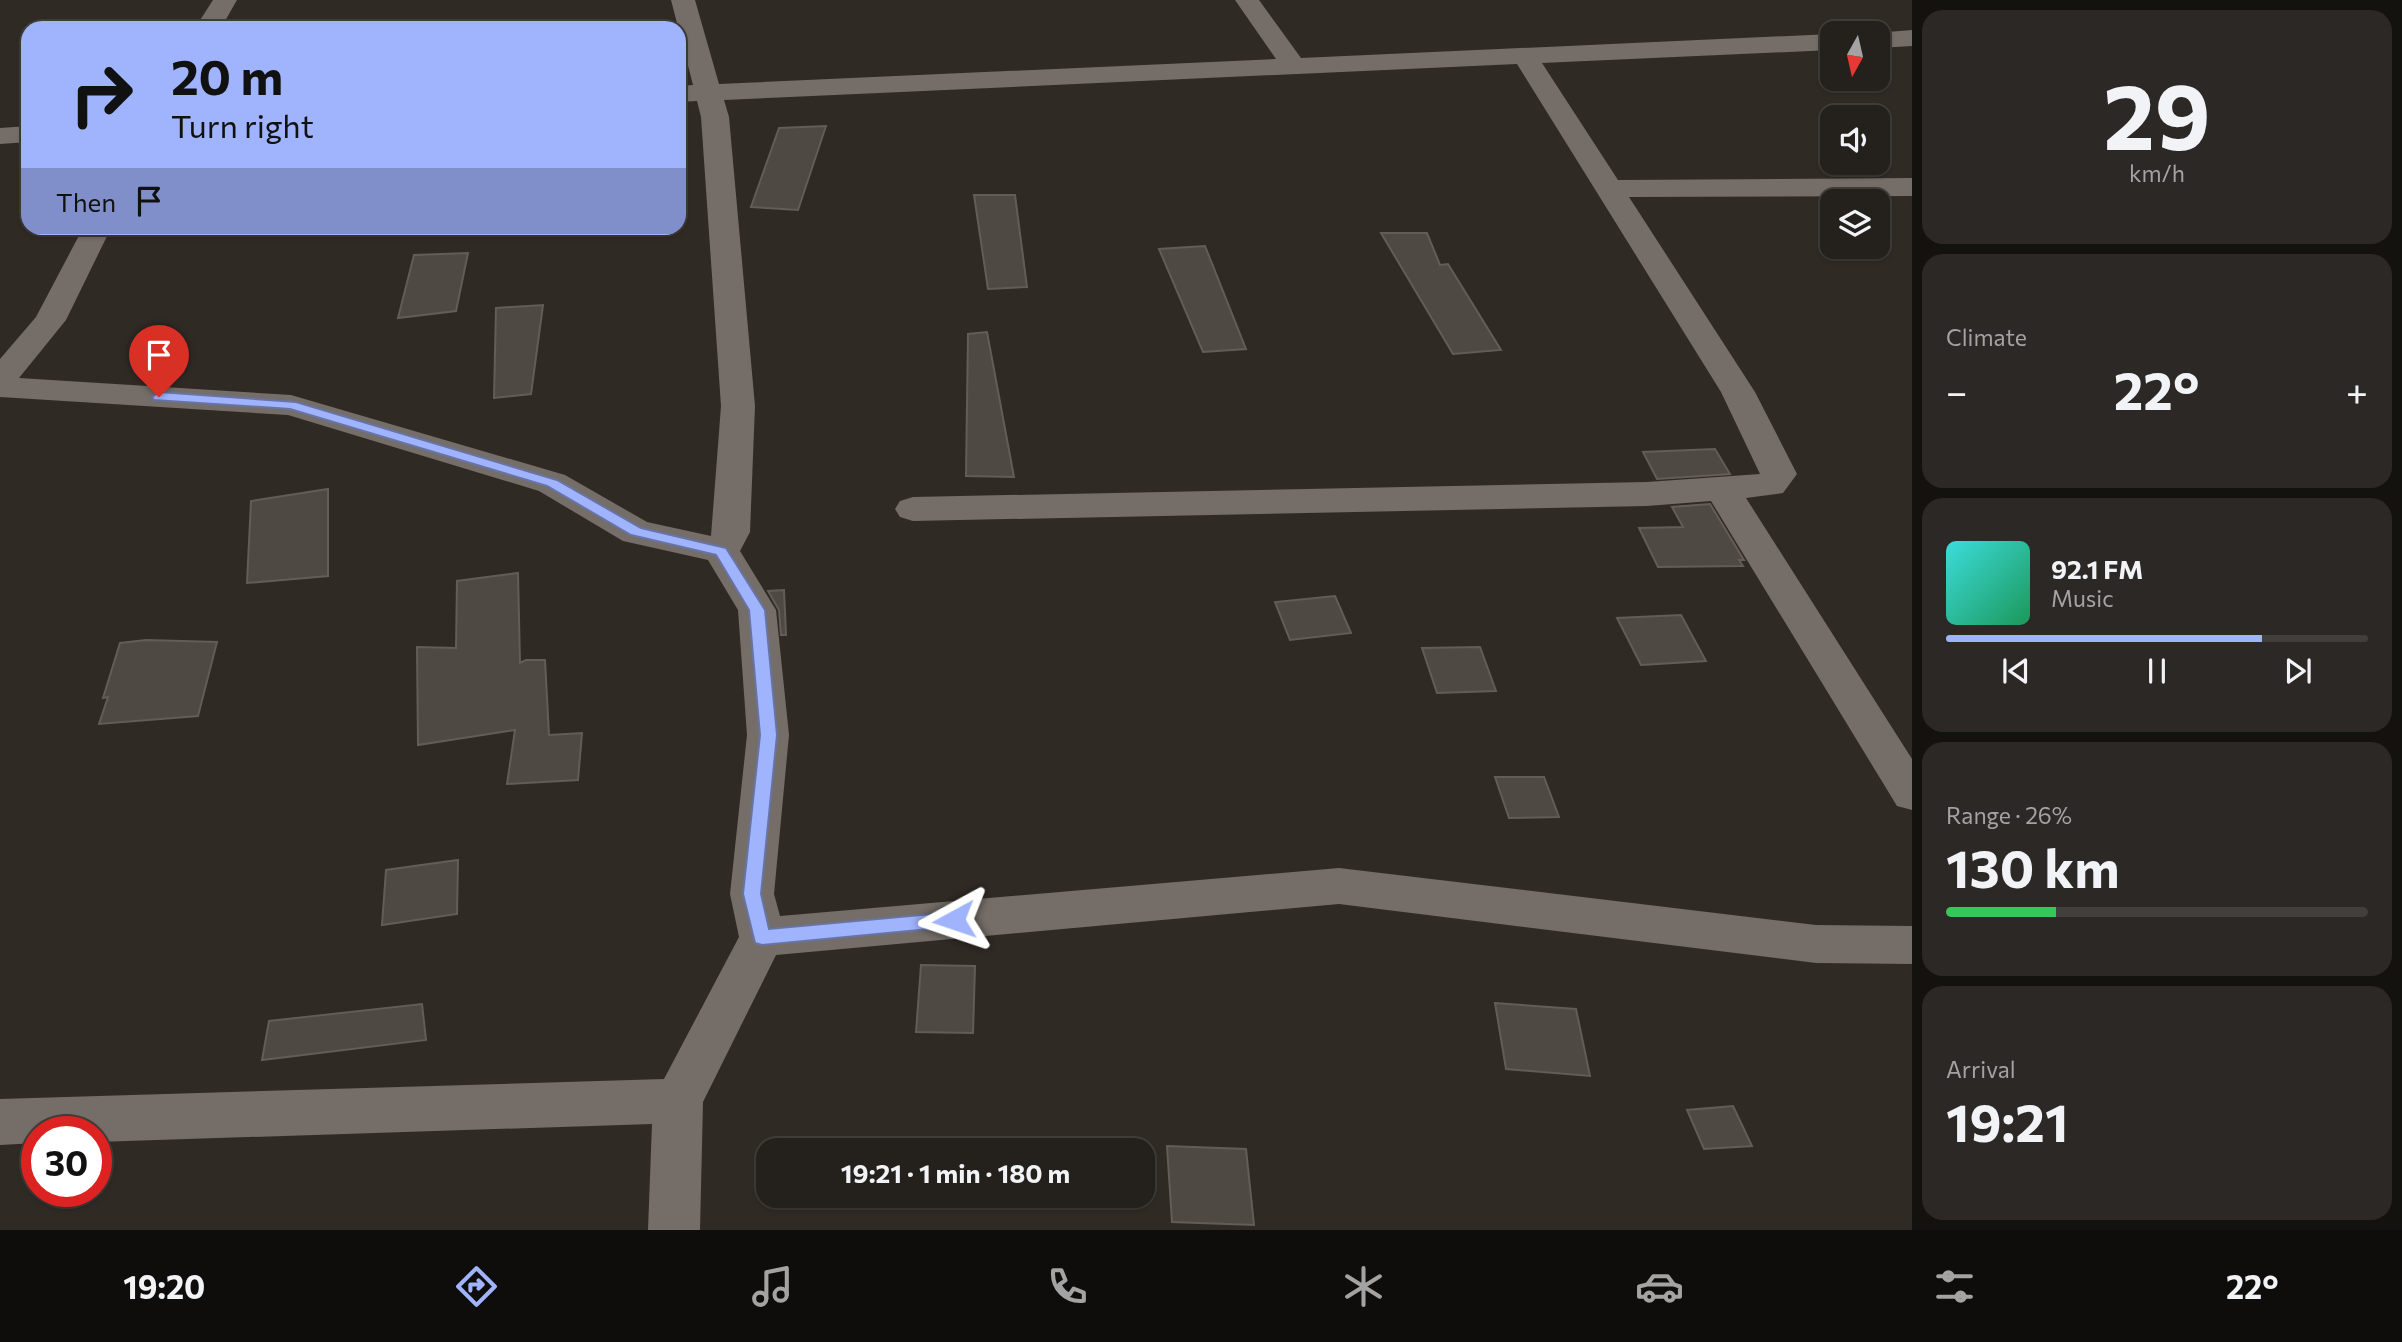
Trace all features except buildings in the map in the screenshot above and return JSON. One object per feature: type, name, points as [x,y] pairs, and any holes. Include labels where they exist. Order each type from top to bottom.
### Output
[{"type":"street","points":[[212,21],[225,0]]},
{"type":"street","points":[[683,0],[685,21]]},
{"type":"street","points":[[1247,0],[1294,66]]},
{"type":"street","points":[[686,28],[693,94],[715,117],[738,406],[732,532],[721,551]]},
{"type":"street","points":[[1890,39],[1912,38]]},
{"type":"street","points":[[693,94],[1820,43]]},
{"type":"street","points":[[913,509],[1607,495],[1770,485],[1779,474],[1738,392],[1525,56]]},
{"type":"street","points":[[0,136],[21,134]]},
{"type":"street","points":[[1608,189],[1912,187]]},
{"type":"street","points":[[0,380],[50,320],[93,235]]},
{"type":"street","points":[[0,387],[291,405],[552,483],[636,532],[721,551],[757,610],[768,735],[752,894],[762,937],[678,1101],[674,1230]]},
{"type":"street","points":[[1722,489],[1912,794]]},
{"type":"street","points":[[762,937],[1339,887],[1815,944],[1912,945]]},
{"type":"street","points":[[0,1122],[678,1101]]},
{"type":"route","points":[[159,397],[291,405],[552,483],[636,532],[721,551],[757,610],[768,735],[752,894],[762,937],[954,920]]}]
